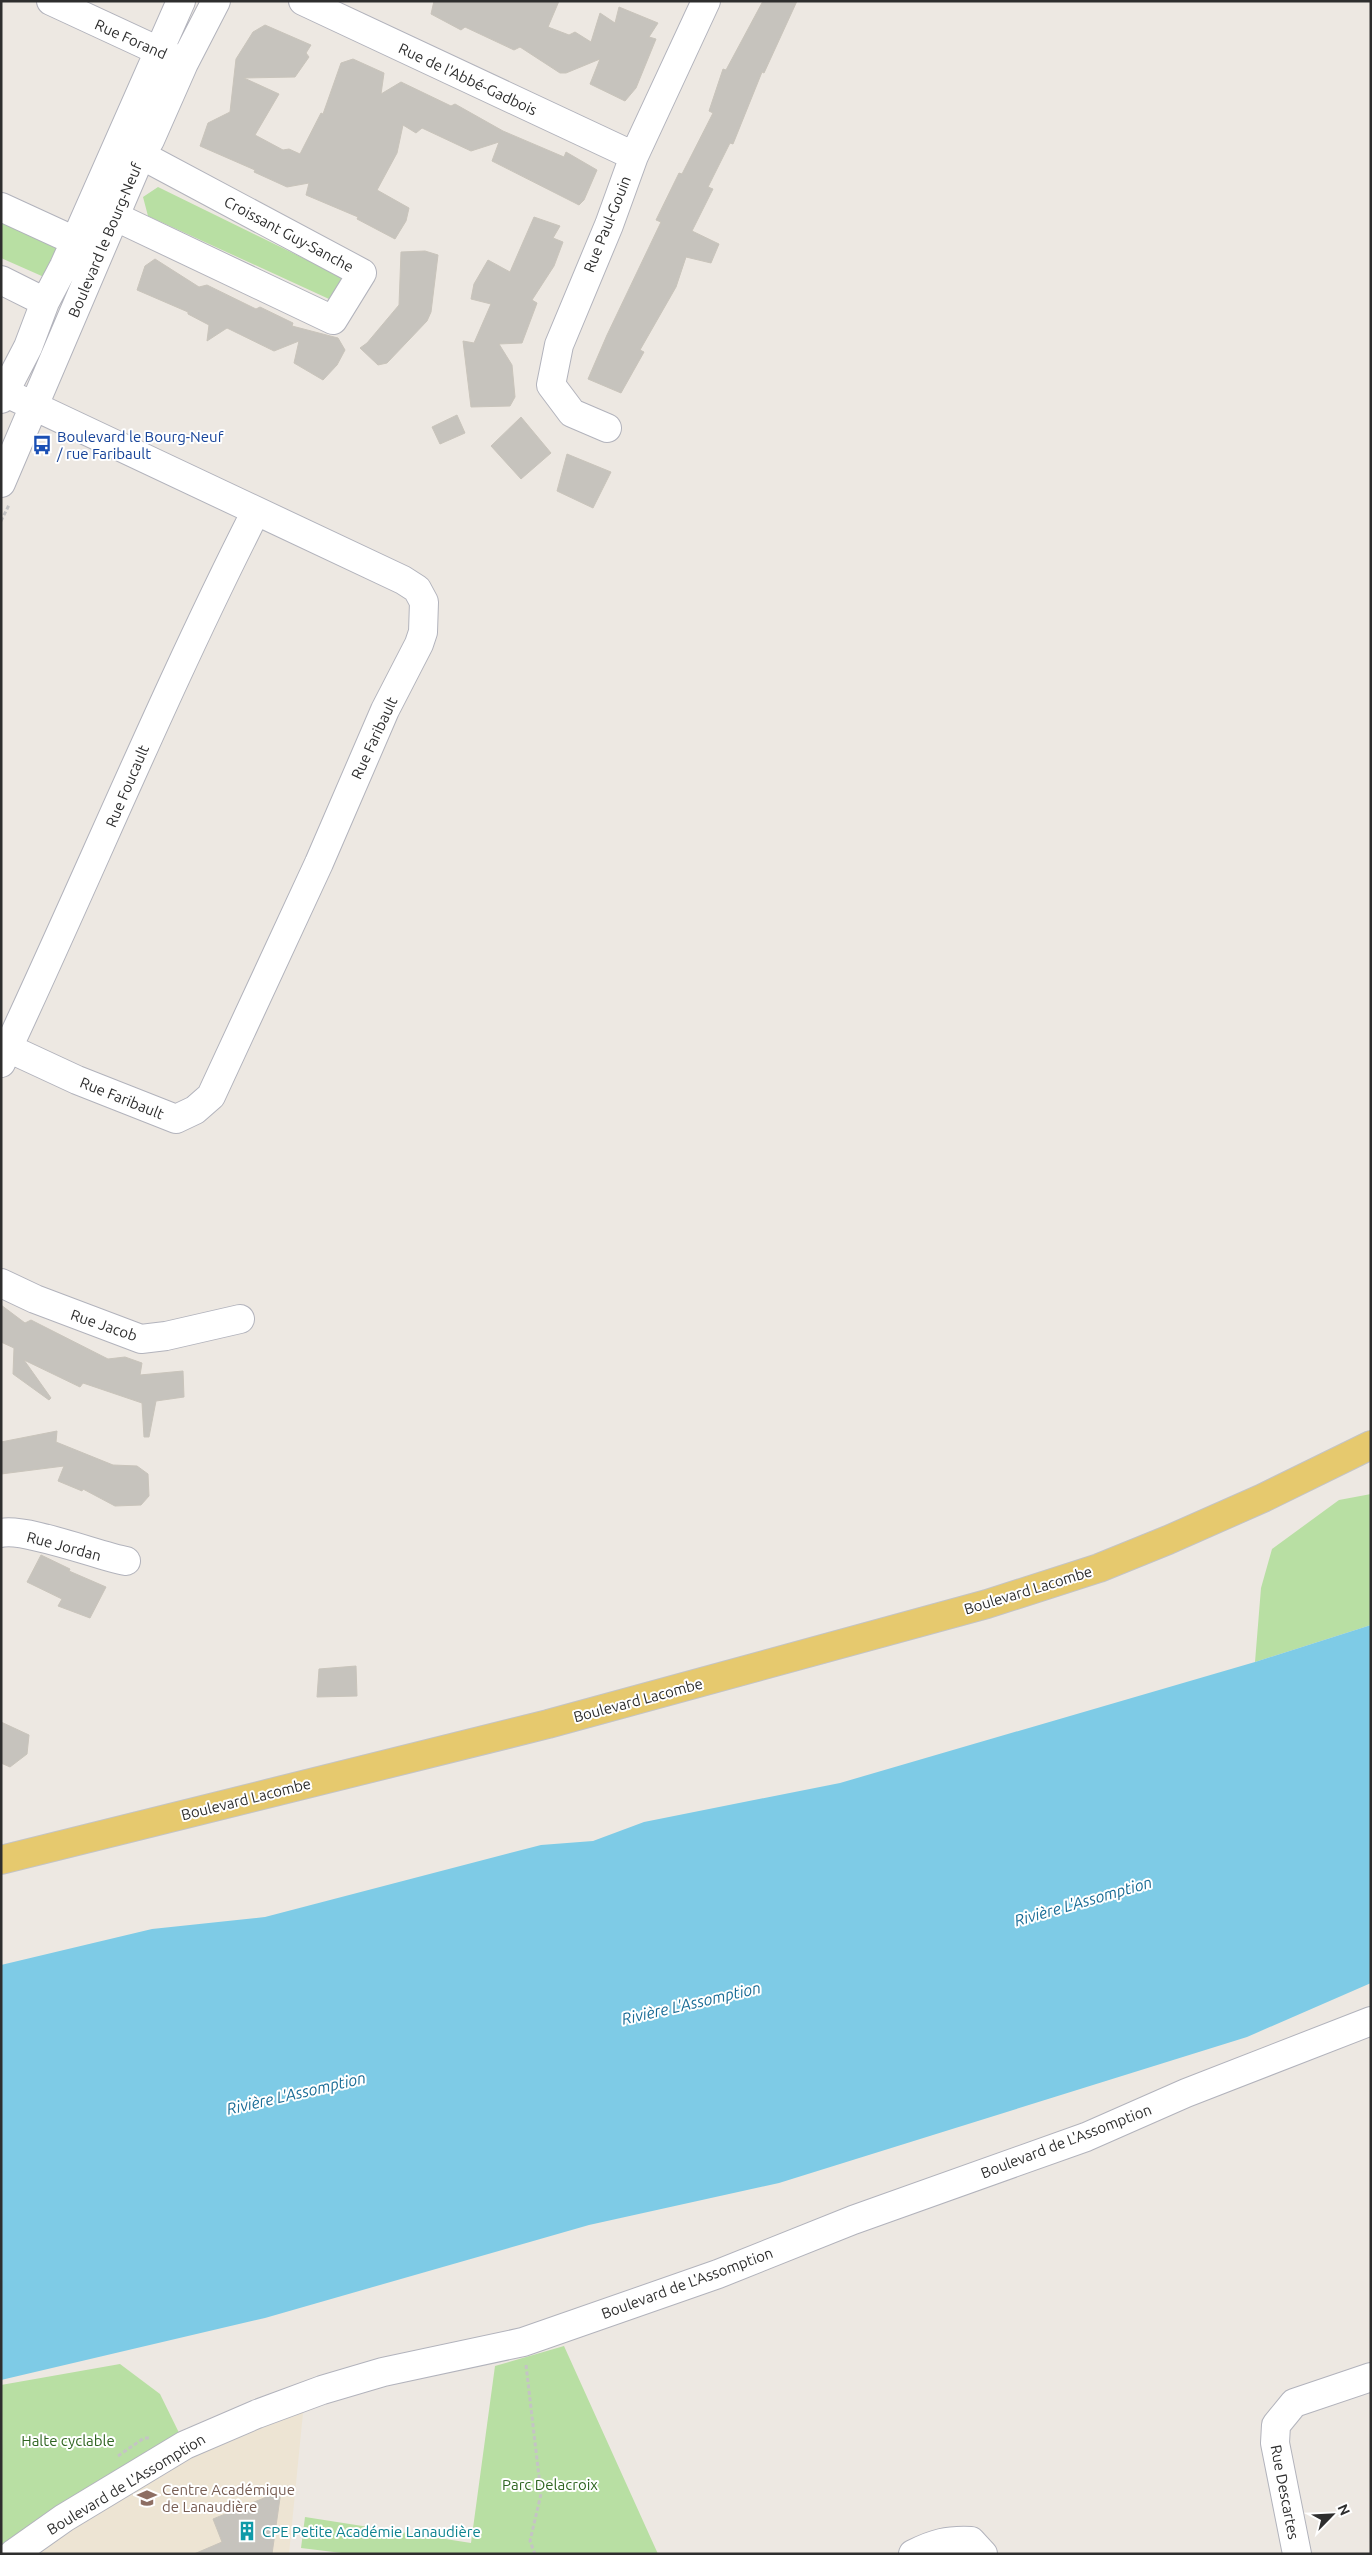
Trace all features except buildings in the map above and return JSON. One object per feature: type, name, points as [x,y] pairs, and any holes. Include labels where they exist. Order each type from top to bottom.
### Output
[{"type":"main road","name":"Boulevard Lacombe","points":[[1,1860],[548,1724],[988,1604],[1099,1568],[1263,1498],[1371,1444]]},
{"type":"street","name":"Rue Forand","points":[[51,1],[158,50],[184,64]]},
{"type":"street","name":"Boulevard le Bourg-Neuf","points":[[3,395],[28,347],[45,302],[75,241],[181,1]]},
{"type":"street","name":"Boulevard le Bourg-Neuf","points":[[1,483],[141,155],[150,140],[184,64],[216,1]]},
{"type":"street","name":"Rue de l'Abbé-Gadbois","points":[[303,1],[634,156]]},
{"type":"street","name":"Rue Paul-Gouin","points":[[607,428],[572,413],[551,385],[559,345],[609,225],[634,156],[706,1]]},
{"type":"street","name":"Croissant Guy-Sanche","points":[[116,217],[332,320],[362,272],[141,155]]},
{"type":"street","points":[[1,207],[75,241]]},
{"type":"street","points":[[1,280],[45,302]]},
{"type":"street","name":"Rue Faribault","points":[[3,395],[35,406],[403,580],[417,589],[424,602],[423,632],[418,644],[382,719],[319,863],[249,1010],[211,1096],[195,1110],[176,1119],[77,1080],[5,1056]]},
{"type":"street","name":"Rue Foucault","points":[[5,1056],[91,868],[180,664],[256,511]]},
{"type":"street","name":"Rue Jacob","points":[[1,1282],[35,1299],[141,1339],[166,1336],[240,1319]]},
{"type":"street","name":"Rue Jordan","points":[[1,1534],[16,1534],[126,1561]]},
{"type":"street","name":"Boulevard de L'Assomption","points":[[13,2554],[64,2518],[185,2446],[257,2414],[322,2390],[383,2372],[524,2342],[718,2274],[853,2220],[1086,2137],[1186,2093],[1371,2021]]},
{"type":"street","name":"Rue Descartes","points":[[1303,2552],[1275,2442],[1276,2425],[1294,2403],[1371,2377]]},
{"type":"street","points":[[912,2554],[934,2543],[953,2540],[971,2541],[983,2554]]},
{"type":"path","points":[[524,2342],[541,2494],[530,2541],[535,2554]]},
{"type":"shaded area","points":[[304,2403],[289,2554],[13,2554],[185,2445]]},
{"type":"green space","points":[[158,187],[348,280],[345,291],[329,299],[148,216],[143,197]]},
{"type":"green space","points":[[1,214],[53,239],[60,251],[44,277],[1,258]]},
{"type":"green space","points":[[1371,1494],[1371,1625],[1255,1662],[1261,1588],[1272,1549],[1339,1500]]},
{"type":"green space","name":"Parc Delacroix","points":[[564,2346],[658,2554],[350,2554],[301,2548],[305,2517],[471,2543],[495,2366]]},
{"type":"green space","name":"Halte cyclable","points":[[120,2364],[160,2394],[185,2445],[1,2554],[1,2385]]},
{"type":"water","name":"Rivière L'Assomption","points":[[1371,1625],[1371,1983],[1247,2037],[779,2183],[589,2225],[265,2318],[1,2380],[1,1965],[152,1929],[265,1917],[541,1845],[593,1841],[644,1822],[840,1783],[1255,1662]]},
{"type":"place","name":"Boulevard le Bourg-Neuf / rue Faribault","points":[[42,445]]},
{"type":"place","name":"Centre Académique de Lanaudière","points":[[147,2498]]},
{"type":"place","name":"CPE Petite Académie Lanaudière","points":[[247,2531]]}]
